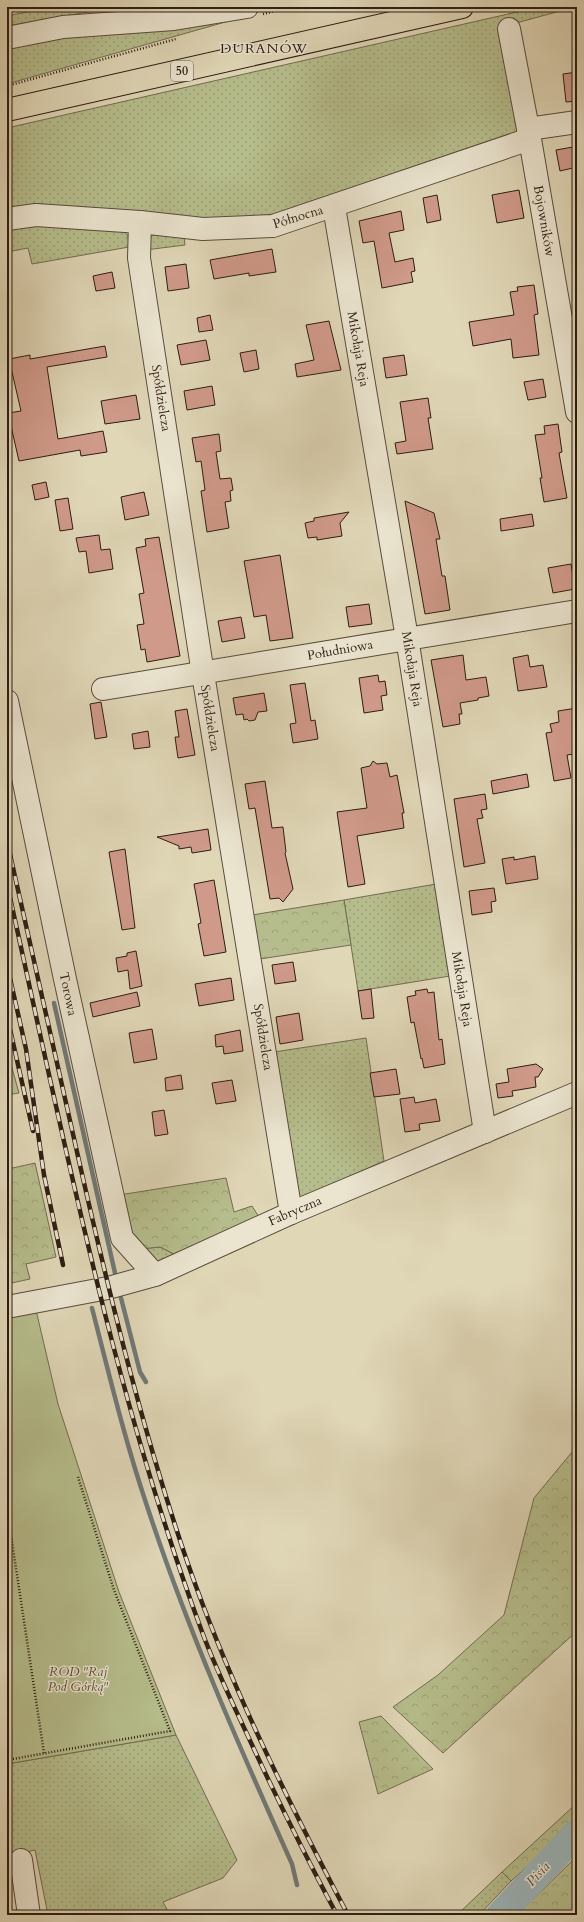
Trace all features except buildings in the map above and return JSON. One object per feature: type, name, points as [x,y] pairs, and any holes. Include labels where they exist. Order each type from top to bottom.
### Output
[{"type":"main road","name":"50","points":[[7,110],[462,7]]},
{"type":"street","points":[[7,38],[63,27],[174,19],[250,9]]},
{"type":"street","name":"Bojowników","points":[[509,29],[529,134],[577,412]]},
{"type":"street","name":"Północna","points":[[7,219],[36,214],[140,222],[203,229],[273,226],[334,206],[529,134],[577,122]]},
{"type":"street","name":"Mikołaja Reja","points":[[334,206],[407,638],[485,1132]]},
{"type":"street","name":"Spółdzielcza","points":[[140,222],[139,258],[203,674],[291,1213]]},
{"type":"street","name":"Południowa","points":[[103,689],[203,674],[407,638],[577,611]]},
{"type":"street","name":"Torowa","points":[[7,702],[65,979],[122,1238],[155,1275]]},
{"type":"street","name":"Fabryczna","points":[[7,1307],[104,1289],[155,1275],[291,1213],[577,1093]]},
{"type":"street","points":[[21,1860],[29,1915]]},
{"type":"path","points":[[250,9],[275,11],[274,7]]},
{"type":"path","points":[[7,86],[183,37]]},
{"type":"path","points":[[7,1760],[170,1731],[114,1590],[78,1477]]},
{"type":"path","points":[[7,1509],[44,1753]]},
{"type":"green space","points":[[51,7],[183,7],[88,12],[7,26],[7,16]]},
{"type":"green space","points":[[539,7],[575,7],[516,23],[505,54],[517,132],[273,214],[219,221],[7,211],[7,128]]},
{"type":"green space","points":[[258,12],[7,84],[7,46],[48,37],[177,26]]},
{"type":"green space","points":[[23,225],[124,231],[128,236],[129,247],[32,264],[28,248],[7,252],[7,227]]},
{"type":"green space","points":[[158,233],[184,236],[185,245],[145,250],[149,239]]},
{"type":"green space","points":[[436,884],[450,976],[358,991],[344,900]]},
{"type":"green space","points":[[344,900],[351,945],[260,959],[252,915]]},
{"type":"green space","points":[[366,1038],[384,1161],[299,1199],[274,1052]]},
{"type":"green space","points":[[7,1050],[19,1093],[7,1095]]},
{"type":"green space","points":[[35,1163],[56,1257],[26,1264],[30,1279],[7,1284],[7,1166],[8,1169]]},
{"type":"green space","points":[[226,1178],[234,1212],[252,1206],[259,1217],[176,1255],[160,1247],[140,1249],[126,1231],[119,1195]]},
{"type":"green space","points":[[160,1247],[176,1255],[157,1264],[140,1249]]},
{"type":"green space","name":"ROD \"Raj Pod Górką\"","points":[[36,1310],[58,1404],[119,1592],[176,1735],[7,1764],[7,1316]]},
{"type":"green space","points":[[577,1446],[577,1631],[443,1753],[393,1707],[438,1675],[504,1615],[534,1498]]},
{"type":"green space","points":[[381,1716],[433,1769],[378,1794],[359,1722]]},
{"type":"green space","points":[[176,1735],[237,1860],[223,1878],[163,1902],[170,1915],[48,1915],[35,1850],[9,1856],[10,1864],[7,1865],[7,1764]]},
{"type":"green space","points":[[577,1803],[577,1822],[511,1881],[502,1872]]},
{"type":"green space","points":[[577,1856],[577,1915],[517,1915],[575,1858]]},
{"type":"green space","points":[[502,1872],[511,1881],[479,1915],[457,1915]]},
{"type":"waterway","points":[[54,1003],[115,1273]]},
{"type":"waterway","points":[[121,1298],[140,1372],[146,1382]]},
{"type":"waterway","points":[[92,1308],[132,1457],[163,1552],[196,1642],[292,1864],[297,1885]]},
{"type":"waterway","name":"Pisia","points":[[500,1915],[577,1833]]},
{"type":"railway","points":[[7,841],[105,1272],[143,1419],[172,1516],[204,1609],[241,1698],[282,1786],[348,1915]]},
{"type":"railway","points":[[7,884],[70,1166],[115,1354],[169,1538],[211,1656],[279,1802],[337,1915]]},
{"type":"railway","points":[[7,965],[26,1049],[44,1175],[63,1265]]},
{"type":"railway","points":[[7,1016],[33,1131]]},
{"type":"district","name":"DURANÓW","points":[[264,48]]}]
